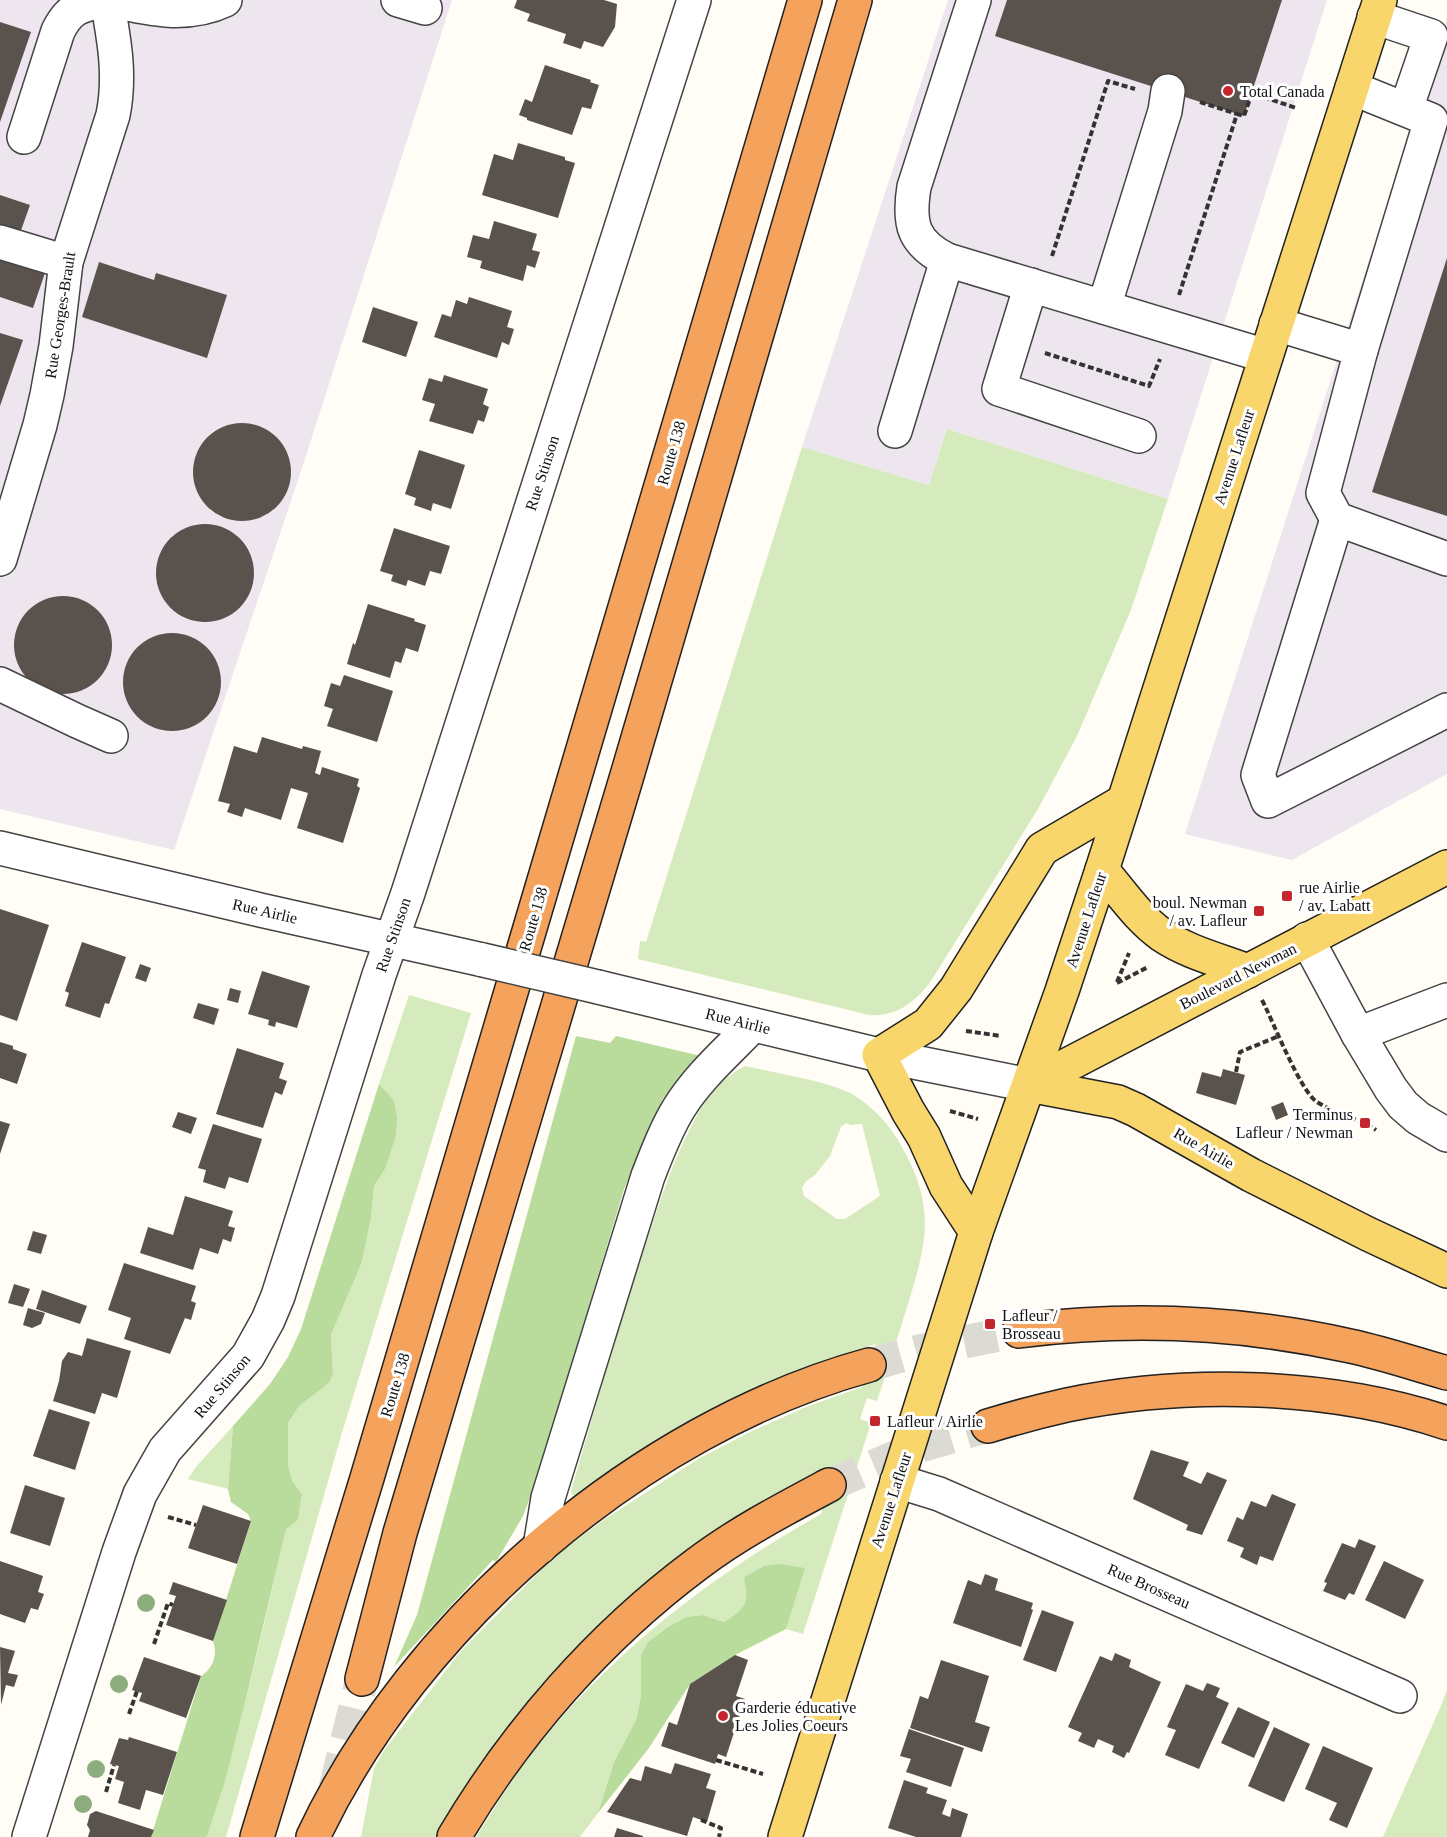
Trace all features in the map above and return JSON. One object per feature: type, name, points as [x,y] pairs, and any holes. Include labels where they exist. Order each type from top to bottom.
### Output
[{"type":"highway","name":"Route 138","points":[[257,1837],[367,1478],[805,0]]},
{"type":"highway","points":[[362,1679],[400,1533],[626,779],[855,0]]},
{"type":"highway","points":[[1019,1331],[1084,1324],[1140,1323],[1244,1329],[1350,1346],[1447,1374]]},
{"type":"highway","points":[[313,1837],[361,1750],[407,1687],[455,1630],[498,1585],[540,1547],[640,1470],[698,1434],[787,1393],[832,1375],[869,1365]]},
{"type":"highway","points":[[988,1426],[1067,1405],[1141,1395],[1207,1390],[1298,1393],[1344,1398],[1447,1423]]},
{"type":"highway","points":[[454,1837],[496,1771],[527,1731],[571,1678],[624,1625],[697,1564],[722,1547],[782,1509],[830,1485]]},
{"type":"main road","name":"Avenue Lafleur","points":[[784,1837],[976,1232],[1062,992],[1102,870],[1377,9]]},
{"type":"main road","points":[[976,1232],[946,1186],[924,1137],[879,1055],[928,1024],[967,971],[1042,849],[1124,801]]},
{"type":"main road","name":"Boulevard Newman","points":[[1029,1085],[1447,867]]},
{"type":"main road","points":[[1102,870],[1141,916],[1160,934],[1185,947],[1248,971]]},
{"type":"main road","name":"Rue Airlie","points":[[1029,1085],[1118,1102],[1136,1110],[1262,1180],[1447,1271]]},
{"type":"street","points":[[24,137],[58,32],[70,11],[107,0],[148,9],[188,11],[225,0]]},
{"type":"street","name":"Rue Georges-Brault","points":[[0,559],[38,434],[47,395],[56,346],[66,262],[113,115],[117,92],[117,66],[107,0]]},
{"type":"street","name":"Rue Stinson","points":[[29,1837],[119,1552],[140,1494],[165,1450],[248,1356],[278,1296],[694,0]]},
{"type":"street","points":[[974,0],[914,188],[911,206],[918,239],[931,252],[947,260],[1266,356]]},
{"type":"street","points":[[1377,9],[1431,36],[1406,109]]},
{"type":"street","points":[[1352,88],[1431,120],[1361,351],[1323,494],[1336,519],[1447,559]]},
{"type":"street","points":[[1104,307],[1165,111],[1168,91]]},
{"type":"street","points":[[0,242],[66,262]]},
{"type":"street","points":[[895,431],[947,260]]},
{"type":"street","points":[[1031,285],[999,389],[1139,436]]},
{"type":"street","points":[[1276,324],[1361,351]]},
{"type":"street","points":[[1336,519],[1258,775],[1268,801],[1447,710]]},
{"type":"street","points":[[0,684],[111,736]]},
{"type":"street","name":"Rue Airlie","points":[[0,848],[879,1055],[1029,1085]]},
{"type":"street","points":[[1307,939],[1358,1034],[1391,1089],[1403,1105],[1418,1118],[1447,1135]]},
{"type":"street","points":[[1358,1034],[1447,1000]]},
{"type":"street","points":[[540,1547],[548,1498],[633,1221],[663,1137],[680,1107],[698,1083],[753,1024]]},
{"type":"street","name":"Rue Brosseau","points":[[897,1480],[948,1498],[1400,1696]]},
{"type":"path","points":[[1054,251],[1108,81]]},
{"type":"path","points":[[1198,101],[1244,116],[1252,93],[1296,108]]},
{"type":"path","points":[[1176,302],[1237,114]]},
{"type":"path","points":[[1041,352],[1149,386],[1163,352]]},
{"type":"path","points":[[1129,951],[1117,983],[1152,965]]},
{"type":"path","points":[[1270,1014],[1309,1095],[1316,1101],[1365,1123],[1383,1135]]},
{"type":"path","points":[[958,1030],[1001,1036]]},
{"type":"path","points":[[1236,1072],[1240,1052],[1279,1036]]},
{"type":"path","points":[[161,1515],[196,1526]]},
{"type":"path","points":[[154,1644],[168,1603],[173,1605]]},
{"type":"path","points":[[129,1714],[137,1691]]},
{"type":"path","points":[[743,1704],[781,1715]]},
{"type":"path","points":[[716,1760],[762,1774]]},
{"type":"path","points":[[106,1792],[114,1765]]},
{"type":"path","points":[[701,1820],[721,1828],[719,1837]]},
{"type":"shaded area","points":[[0,0],[452,0],[304,462],[174,850],[0,809]]},
{"type":"shaded area","points":[[948,0],[1327,0],[1168,499],[947,429],[929,485],[802,447]]},
{"type":"shaded area","points":[[1447,17],[1447,774],[1292,860],[1185,834]]},
{"type":"green space","points":[[947,429],[1168,499],[1131,610],[1077,736],[1038,809],[931,981],[912,1002],[897,1011],[869,1015],[638,959],[640,941],[646,942],[802,447],[929,485]]},
{"type":"green space","points":[[409,995],[471,1013],[341,1436],[226,1837],[207,1837],[240,1722],[286,1528],[298,1520],[302,1494],[293,1482],[288,1466],[288,1423],[299,1406],[324,1387],[330,1381],[333,1373],[331,1335],[362,1262],[371,1218],[374,1186],[385,1169],[394,1100],[379,1084]]},
{"type":"green space","points":[[576,1036],[610,1043],[616,1036],[701,1056],[663,1099],[624,1189],[537,1479],[523,1516],[496,1562],[493,1560],[394,1667],[417,1615]]},
{"type":"green space","points":[[745,1066],[839,1088],[874,1110],[898,1141],[914,1171],[921,1191],[924,1210],[925,1228],[919,1266],[877,1401],[867,1398],[860,1419],[871,1423],[803,1634],[786,1629],[804,1568],[764,1566],[744,1577],[745,1602],[740,1610],[724,1622],[703,1615],[686,1617],[648,1642],[641,1655],[641,1696],[636,1720],[614,1762],[598,1813],[580,1837],[476,1837],[506,1789],[556,1723],[624,1654],[699,1593],[779,1538],[821,1514],[835,1465],[773,1496],[714,1533],[658,1574],[606,1619],[557,1669],[513,1722],[472,1778],[435,1837],[361,1837],[374,1768],[385,1749],[461,1651],[554,1557],[602,1521],[698,1459],[806,1407],[862,1387],[876,1344],[762,1385],[707,1411],[644,1447],[572,1495],[571,1491],[615,1340],[668,1178],[700,1110],[720,1085]],"holes":[[[846,1123],[862,1124],[880,1196],[845,1219],[837,1219],[804,1196],[802,1188],[830,1156],[841,1127]]]},
{"type":"green space","points":[[379,1084],[394,1100],[397,1118],[396,1135],[385,1169],[374,1186],[371,1218],[362,1262],[331,1335],[333,1373],[330,1381],[299,1406],[288,1423],[288,1466],[293,1482],[302,1494],[298,1520],[286,1529],[225,1781],[207,1837],[151,1837],[201,1676],[209,1669],[213,1661],[215,1651],[213,1641],[251,1521],[248,1514],[231,1502],[228,1489],[233,1426],[270,1384],[288,1357],[301,1329]]},
{"type":"green space","points":[[233,1426],[228,1489],[188,1479],[195,1468]]},
{"type":"green space","points":[[780,1564],[805,1568],[786,1629],[735,1655],[690,1684],[649,1748],[598,1813],[614,1762],[636,1720],[641,1696],[641,1655],[648,1642],[686,1617],[703,1615],[724,1622],[745,1602],[744,1577],[764,1566]]},
{"type":"green space","points":[[1447,1690],[1447,1837],[1383,1837],[1440,1708]]},
{"type":"building","points":[[517,0],[604,0],[617,4],[615,27],[603,47],[584,41],[581,49],[563,43],[566,34],[527,21],[530,14],[514,8]]},
{"type":"building","points":[[1007,0],[1282,0],[1244,116],[995,36]]},
{"type":"building","points":[[0,22],[31,32],[0,122]]},
{"type":"building","points":[[545,65],[591,80],[590,82],[599,85],[591,109],[582,107],[572,135],[527,120],[519,115],[525,99],[532,102]]},
{"type":"building","points":[[518,143],[565,157],[565,160],[575,163],[558,218],[482,195],[494,154],[513,160]]},
{"type":"building","points":[[0,195],[30,205],[19,236],[0,230]]},
{"type":"building","points":[[494,221],[537,234],[532,250],[540,252],[535,268],[527,265],[523,281],[480,268],[482,261],[467,257],[473,235],[489,239]]},
{"type":"building","points":[[0,255],[4,260],[45,273],[33,308],[0,297]]},
{"type":"building","points":[[1447,258],[1447,516],[1372,492]]},
{"type":"building","points":[[99,262],[154,280],[156,273],[227,295],[207,358],[82,317]]},
{"type":"building","points":[[469,297],[512,311],[507,327],[514,329],[509,345],[502,342],[497,358],[434,337],[442,314],[451,317],[456,300],[467,304]]},
{"type":"building","points":[[373,307],[418,322],[406,357],[362,342]]},
{"type":"building","points":[[0,333],[23,340],[0,406]]},
{"type":"building","points":[[444,375],[488,389],[483,404],[489,407],[484,422],[478,420],[473,434],[429,421],[435,404],[422,400],[429,378],[442,382]]},
{"type":"building","points":[[242,423],[252,424],[269,431],[283,445],[290,462],[290,482],[283,499],[269,513],[252,520],[242,521],[232,520],[215,513],[201,499],[194,482],[193,472],[194,462],[201,445],[215,431],[232,424]]},
{"type":"building","points":[[419,450],[465,465],[451,509],[433,503],[431,511],[414,505],[416,498],[405,494]]},
{"type":"building","points":[[205,524],[215,525],[232,532],[246,546],[253,563],[253,583],[246,600],[232,614],[215,621],[205,622],[195,621],[178,614],[164,600],[157,583],[156,573],[157,563],[164,546],[178,532],[195,525]]},
{"type":"building","points":[[394,528],[450,546],[441,574],[430,571],[425,586],[408,580],[406,586],[391,581],[393,575],[380,571]]},
{"type":"building","points":[[63,596],[73,597],[90,604],[104,618],[111,635],[111,655],[104,672],[90,686],[73,693],[63,694],[53,693],[36,686],[22,672],[15,655],[14,645],[15,635],[22,618],[36,604],[53,597]]},
{"type":"building","points":[[368,604],[415,619],[414,621],[426,625],[418,652],[406,648],[401,663],[395,661],[390,678],[347,664]]},
{"type":"building","points":[[172,633],[182,634],[199,641],[213,655],[220,672],[220,692],[213,709],[199,723],[182,730],[172,731],[162,730],[145,723],[131,709],[124,692],[123,682],[124,672],[131,655],[145,641],[162,634]]},
{"type":"building","points":[[344,675],[393,691],[377,742],[327,726],[333,709],[324,706],[331,683],[340,686]]},
{"type":"building","points":[[262,737],[302,749],[303,746],[321,751],[315,773],[320,775],[322,767],[359,779],[357,786],[360,788],[343,843],[297,828],[308,793],[291,788],[281,820],[245,808],[242,817],[227,812],[230,804],[218,801],[234,746],[257,753]]},
{"type":"building","points":[[0,909],[49,925],[17,1021],[0,1015]]},
{"type":"building","points":[[82,942],[126,957],[109,1004],[105,1003],[100,1018],[65,1006],[69,993],[65,991]]},
{"type":"building","points":[[140,964],[151,968],[146,982],[135,978]]},
{"type":"building","points":[[262,971],[310,986],[297,1028],[276,1022],[275,1027],[268,1025],[269,1020],[248,1014]]},
{"type":"building","points":[[230,988],[241,991],[238,1003],[227,1000]]},
{"type":"building","points":[[198,1003],[219,1009],[214,1025],[193,1018]]},
{"type":"building","points":[[0,1042],[27,1054],[17,1084],[0,1078]]},
{"type":"building","points":[[237,1048],[284,1063],[279,1078],[287,1081],[282,1095],[275,1092],[263,1128],[216,1114]]},
{"type":"building","points":[[1223,1069],[1245,1075],[1236,1105],[1196,1093],[1202,1072],[1221,1077]]},
{"type":"building","points":[[1283,1102],[1288,1115],[1276,1120],[1271,1107]]},
{"type":"building","points":[[178,1112],[197,1118],[191,1134],[172,1127]]},
{"type":"building","points":[[0,1121],[10,1124],[0,1154]]},
{"type":"building","points":[[213,1124],[262,1139],[248,1183],[229,1177],[225,1189],[203,1182],[206,1170],[198,1168]]},
{"type":"building","points":[[185,1196],[233,1211],[228,1226],[235,1228],[231,1242],[223,1239],[218,1254],[200,1248],[193,1270],[140,1253],[148,1227],[173,1235]]},
{"type":"building","points":[[33,1231],[47,1235],[41,1254],[27,1250]]},
{"type":"building","points":[[124,1263],[196,1286],[191,1301],[196,1303],[191,1320],[185,1318],[170,1354],[124,1339],[131,1318],[108,1310]]},
{"type":"building","points":[[14,1284],[30,1289],[23,1307],[8,1303]]},
{"type":"building","points":[[42,1290],[87,1306],[80,1324],[36,1309]]},
{"type":"building","points":[[28,1308],[45,1313],[41,1324],[32,1328],[23,1325]]},
{"type":"building","points":[[87,1338],[131,1351],[117,1398],[102,1393],[95,1414],[53,1401],[62,1361],[68,1352],[82,1356]]},
{"type":"building","points":[[49,1409],[90,1422],[75,1470],[33,1456]]},
{"type":"building","points":[[1151,1450],[1189,1462],[1183,1476],[1201,1484],[1207,1472],[1227,1480],[1202,1535],[1186,1530],[1188,1525],[1133,1499]]},
{"type":"building","points":[[25,1485],[65,1498],[50,1546],[10,1533]]},
{"type":"building","points":[[1272,1494],[1296,1504],[1273,1561],[1260,1556],[1257,1565],[1240,1557],[1244,1548],[1227,1541],[1237,1517],[1243,1520],[1251,1501],[1266,1507]]},
{"type":"building","points":[[203,1505],[251,1521],[237,1564],[188,1548]]},
{"type":"building","points":[[1359,1539],[1376,1546],[1354,1595],[1349,1593],[1345,1600],[1323,1591],[1327,1583],[1324,1582],[1342,1543],[1355,1548]]},
{"type":"building","points":[[0,1561],[43,1576],[38,1592],[44,1594],[38,1610],[31,1608],[25,1623],[0,1614]]},
{"type":"building","points":[[1384,1561],[1424,1580],[1405,1619],[1365,1600]]},
{"type":"building","points":[[985,1574],[998,1579],[995,1590],[1033,1603],[1031,1609],[1033,1610],[1021,1647],[953,1623],[968,1580],[981,1585]]},
{"type":"building","points":[[173,1582],[227,1600],[213,1641],[166,1625],[176,1596],[169,1594]]},
{"type":"building","points":[[1042,1610],[1074,1622],[1056,1672],[1023,1660]]},
{"type":"building","points":[[0,1647],[15,1651],[8,1673],[18,1675],[14,1687],[6,1685],[1,1705]]},
{"type":"building","points":[[1115,1653],[1131,1660],[1129,1667],[1161,1682],[1129,1753],[1127,1752],[1124,1758],[1112,1752],[1114,1746],[1098,1739],[1094,1748],[1078,1741],[1082,1733],[1068,1727],[1100,1656],[1112,1661]]},
{"type":"building","points":[[735,1655],[748,1660],[736,1696],[745,1699],[726,1757],[718,1754],[715,1764],[661,1746],[669,1722],[677,1725],[690,1684]]},
{"type":"building","points":[[144,1657],[201,1676],[186,1718],[139,1701],[142,1693],[132,1690]]},
{"type":"building","points":[[941,1660],[989,1676],[975,1722],[990,1727],[982,1752],[910,1728],[920,1696],[928,1699]]},
{"type":"building","points":[[1207,1683],[1220,1688],[1216,1697],[1229,1703],[1199,1769],[1165,1755],[1176,1730],[1167,1727],[1186,1684],[1203,1691]]},
{"type":"building","points":[[1238,1707],[1270,1722],[1254,1758],[1221,1743]]},
{"type":"building","points":[[1274,1727],[1310,1744],[1284,1802],[1248,1786]]},
{"type":"building","points":[[909,1729],[964,1748],[951,1787],[906,1772],[911,1759],[900,1756]]},
{"type":"building","points":[[129,1737],[177,1752],[163,1795],[146,1790],[140,1810],[118,1803],[124,1782],[115,1779],[119,1766],[110,1764],[119,1738],[128,1740]]},
{"type":"building","points":[[1323,1746],[1373,1768],[1347,1828],[1329,1820],[1337,1803],[1305,1789]]},
{"type":"building","points":[[675,1763],[711,1774],[706,1788],[716,1791],[707,1822],[693,1817],[687,1836],[607,1812],[630,1778],[641,1781],[645,1766],[671,1774]]},
{"type":"building","points":[[904,1780],[928,1788],[926,1793],[947,1800],[942,1814],[950,1817],[952,1808],[968,1814],[961,1837],[916,1837],[888,1828]]},
{"type":"building","points":[[96,1811],[154,1830],[151,1837],[88,1837],[90,1830],[87,1825],[90,1814]]},
{"type":"building","points":[[617,1828],[643,1836],[643,1837],[614,1837]]},
{"type":"tunnel","points":[[869,1365],[919,1351],[1019,1331]]},
{"type":"tunnel","points":[[829,1485],[921,1446],[988,1426]]},
{"type":"tunnel","points":[[335,1788],[362,1679]]},
{"type":"place","name":"Total Canada","points":[[1228,91]]},
{"type":"place","name":"rue Airlie / av. Labatt","points":[[1287,896]]},
{"type":"place","name":"boul. Newman / av. Lafleur","points":[[1259,911]]},
{"type":"place","name":"Terminus Lafleur / Newman","points":[[1365,1123]]},
{"type":"place","name":"Lafleur / Brosseau","points":[[990,1324]]},
{"type":"place","name":"Lafleur / Airlie","points":[[875,1421]]},
{"type":"place","name":"Garderie éducative Les Jolies Coeurs","points":[[723,1716]]}]
